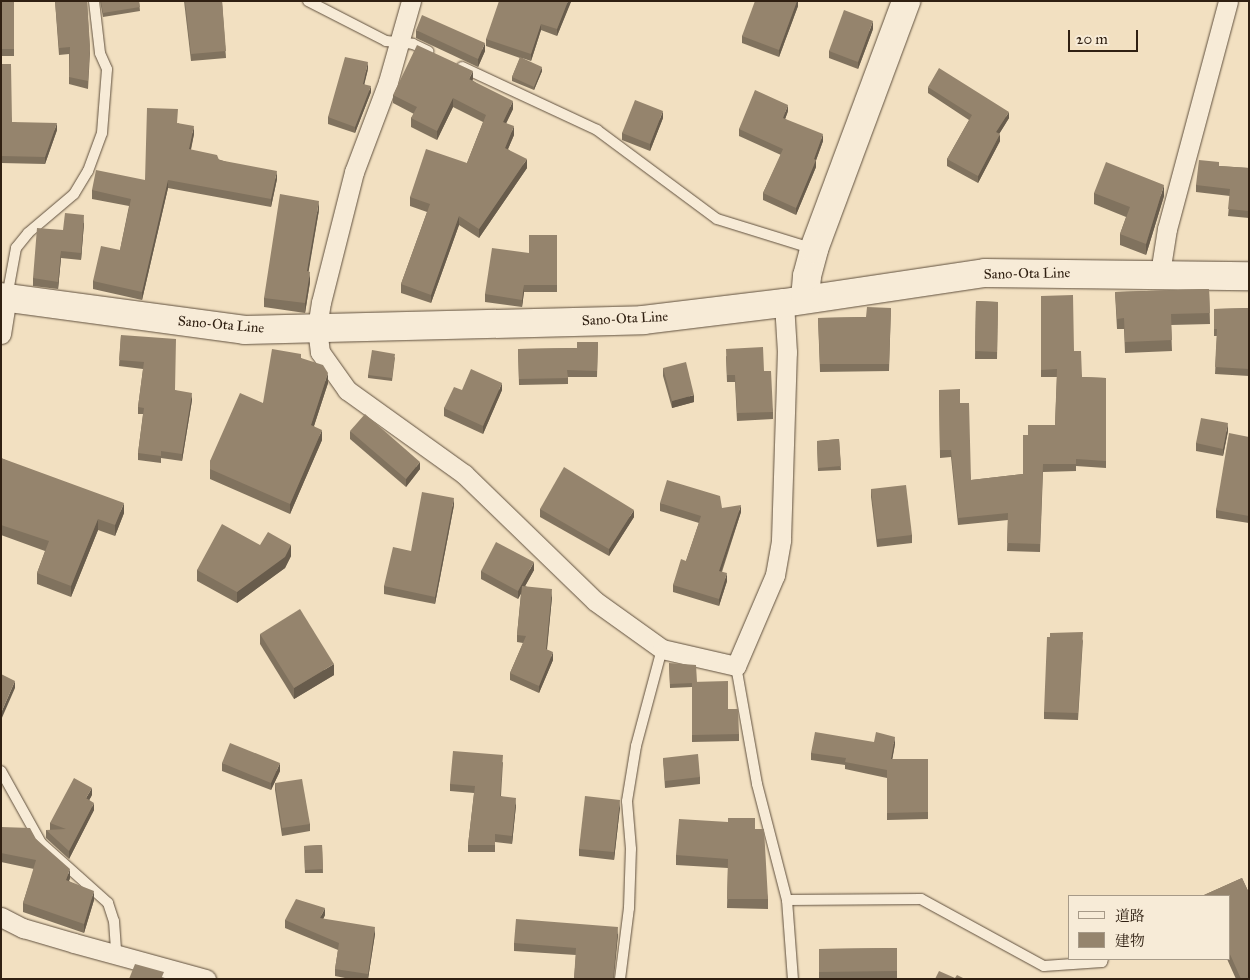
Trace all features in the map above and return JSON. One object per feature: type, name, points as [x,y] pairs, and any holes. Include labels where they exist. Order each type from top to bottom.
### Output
[{"type":"main road","points":[[795,301],[807,276],[814,249],[906,1]]},
{"type":"main road","name":"Sano-Ota Line","points":[[4,298],[245,330],[643,320],[795,301],[986,273],[1160,273],[1249,276]]},
{"type":"street","points":[[411,1],[401,43],[354,172],[317,328],[320,352],[347,390],[464,474],[595,601],[662,649],[736,666],[775,575],[781,540],[787,352],[795,301]]},
{"type":"street","points":[[1160,273],[1167,229],[1228,1]]},
{"type":"street","points":[[1,334],[4,298]]},
{"type":"street","points":[[1,917],[66,941],[116,953],[206,979]]},
{"type":"lane","points":[[4,298],[16,248],[28,233],[74,194],[88,171],[102,133],[108,69],[100,53],[94,1]]},
{"type":"lane","points":[[308,1],[386,42],[401,43],[444,58],[597,130],[717,219],[814,249]]},
{"type":"lane","points":[[620,979],[629,908],[631,849],[627,801],[636,746],[662,649]]},
{"type":"lane","points":[[736,666],[757,784],[787,900],[794,979]]},
{"type":"lane","points":[[1,771],[41,843],[108,903],[114,921],[116,953]]},
{"type":"lane","points":[[787,900],[920,899],[1044,966],[1102,962],[1103,960]]},
{"type":"building","points":[[1,1],[14,1],[14,49],[1,49]]},
{"type":"building","points":[[55,1],[87,1],[90,46],[88,81],[69,77],[70,47],[59,48]]},
{"type":"building","points":[[101,1],[139,1],[140,7],[103,13]]},
{"type":"building","points":[[185,1],[222,1],[226,51],[191,54]]},
{"type":"building","points":[[499,1],[568,1],[557,29],[541,24],[531,54],[486,39]]},
{"type":"building","points":[[755,1],[797,1],[779,50],[742,36]]},
{"type":"building","points":[[844,10],[873,21],[858,62],[829,51]]},
{"type":"building","points":[[422,15],[485,43],[478,59],[416,30]]},
{"type":"building","points":[[417,45],[473,71],[469,79],[513,101],[503,122],[514,126],[505,148],[527,159],[479,229],[459,216],[431,295],[401,284],[430,204],[410,197],[426,149],[467,163],[486,115],[453,98],[437,131],[411,118],[417,107],[393,95]]},
{"type":"building","points":[[345,57],[368,62],[363,84],[371,86],[355,127],[328,117]]},
{"type":"building","points":[[520,57],[542,67],[534,87],[512,77]]},
{"type":"building","points":[[1,64],[11,64],[12,122],[57,123],[45,157],[1,156]]},
{"type":"building","points":[[939,68],[1009,112],[996,132],[1000,134],[978,176],[947,159],[972,115],[928,87]]},
{"type":"building","points":[[755,90],[788,105],[783,118],[823,134],[814,159],[816,160],[796,208],[763,193],[783,149],[739,129]]},
{"type":"building","points":[[635,100],[663,111],[650,144],[622,133]]},
{"type":"building","points":[[147,108],[178,109],[177,123],[194,126],[189,149],[217,155],[219,160],[277,171],[271,199],[168,180],[142,292],[93,281],[101,246],[120,250],[131,199],[92,190],[96,170],[145,180]]},
{"type":"building","points":[[1199,160],[1219,162],[1219,166],[1249,168],[1249,211],[1228,209],[1230,189],[1196,185]]},
{"type":"building","points":[[1106,162],[1164,185],[1146,244],[1120,234],[1130,207],[1094,193]]},
{"type":"building","points":[[280,194],[319,201],[307,271],[310,272],[305,303],[264,298]]},
{"type":"building","points":[[65,213],[84,215],[81,253],[61,251],[58,282],[33,278],[37,228],[63,230]]},
{"type":"building","points":[[529,235],[557,235],[557,285],[524,285],[522,300],[485,294],[492,248],[529,253]]},
{"type":"building","points":[[1209,289],[1210,313],[1171,314],[1172,340],[1125,342],[1124,318],[1117,319],[1115,292]]},
{"type":"building","points":[[1073,295],[1074,351],[1081,351],[1082,377],[1106,378],[1106,461],[1076,459],[1076,464],[1043,464],[1040,544],[1007,543],[1008,513],[958,518],[951,450],[940,450],[939,390],[960,389],[960,403],[969,403],[971,480],[1023,474],[1023,435],[1028,435],[1028,425],[1055,425],[1057,369],[1041,370],[1041,296]]},
{"type":"building","points":[[976,301],[998,302],[997,352],[975,351]]},
{"type":"building","points":[[867,307],[891,308],[889,364],[820,364],[818,318],[866,317]]},
{"type":"building","points":[[1249,308],[1249,369],[1215,367],[1217,329],[1214,329],[1214,309]]},
{"type":"building","points":[[121,335],[176,339],[175,390],[192,393],[182,454],[161,451],[161,456],[138,453],[144,408],[138,407],[144,362],[119,360]]},
{"type":"building","points":[[577,342],[598,342],[597,371],[567,370],[568,378],[519,379],[518,349],[577,348]]},
{"type":"building","points":[[763,347],[764,371],[771,371],[773,412],[737,413],[735,375],[727,375],[726,349]]},
{"type":"building","points":[[272,349],[301,354],[301,358],[323,365],[328,373],[311,425],[322,430],[290,504],[210,469],[210,461],[240,393],[263,403]]},
{"type":"building","points":[[372,350],[395,354],[392,378],[368,375]]},
{"type":"building","points":[[686,362],[694,395],[672,401],[663,368]]},
{"type":"building","points":[[471,369],[502,383],[483,426],[444,408],[454,387],[462,390]]},
{"type":"building","points":[[365,414],[420,462],[406,479],[350,431]]},
{"type":"building","points":[[1201,418],[1228,423],[1223,449],[1196,443]]},
{"type":"building","points":[[1229,433],[1249,437],[1249,516],[1216,510]]},
{"type":"building","points":[[839,439],[841,466],[818,468],[817,441]]},
{"type":"building","points":[[1,458],[124,503],[115,525],[98,519],[71,586],[37,573],[49,541],[1,525]]},
{"type":"building","points":[[564,467],[634,510],[609,549],[540,509]]},
{"type":"building","points":[[667,480],[720,496],[722,508],[741,505],[719,571],[727,573],[719,599],[673,585],[681,559],[686,561],[701,516],[660,503]]},
{"type":"building","points":[[906,485],[912,535],[877,539],[871,489]]},
{"type":"building","points":[[422,492],[454,498],[435,597],[384,586],[393,547],[411,551]]},
{"type":"building","points":[[222,524],[260,545],[268,532],[291,545],[285,557],[237,592],[197,570]]},
{"type":"building","points":[[496,542],[534,562],[518,591],[481,571]]},
{"type":"building","points":[[522,586],[552,589],[546,649],[553,652],[539,686],[510,673],[526,636],[517,635]]},
{"type":"building","points":[[300,609],[334,664],[294,688],[260,634]]},
{"type":"building","points":[[1083,632],[1078,713],[1044,712],[1047,637],[1050,637],[1050,633]]},
{"type":"building","points":[[669,663],[696,665],[697,682],[670,684]]},
{"type":"building","points":[[1,674],[15,681],[1,713]]},
{"type":"building","points":[[728,681],[728,709],[738,709],[739,734],[692,735],[692,682]]},
{"type":"building","points":[[815,732],[874,742],[876,732],[895,737],[891,759],[928,759],[928,812],[887,813],[887,770],[845,762],[846,758],[811,753]]},
{"type":"building","points":[[230,743],[280,763],[271,783],[222,763]]},
{"type":"building","points":[[453,751],[503,755],[500,796],[516,798],[512,836],[495,834],[495,845],[468,845],[475,786],[450,784]]},
{"type":"building","points":[[698,754],[700,777],[665,781],[663,758]]},
{"type":"building","points":[[74,778],[92,788],[86,798],[94,803],[69,851],[46,830],[66,829],[50,823]]},
{"type":"building","points":[[302,779],[310,824],[282,828],[275,783]]},
{"type":"building","points":[[585,796],[620,800],[614,852],[579,849]]},
{"type":"building","points":[[728,818],[755,818],[755,829],[764,829],[768,899],[727,899],[728,859],[676,855],[679,819],[728,822]]},
{"type":"building","points":[[1,827],[30,828],[36,839],[70,869],[66,880],[94,891],[84,924],[23,903],[36,860],[1,853]]},
{"type":"building","points":[[322,845],[323,869],[305,870],[304,846]]},
{"type":"building","points":[[1242,878],[1249,893],[1249,979],[1241,979],[1230,954],[1230,895],[1204,895]]},
{"type":"building","points":[[296,899],[325,908],[320,918],[375,927],[368,974],[335,969],[339,943],[285,920]]},
{"type":"building","points":[[516,919],[618,927],[613,979],[574,979],[576,948],[514,943]]},
{"type":"building","points":[[897,948],[897,971],[819,972],[819,949]]},
{"type":"building","points":[[135,964],[164,972],[161,979],[129,979]]},
{"type":"building","points":[[939,971],[955,978],[957,975],[965,979],[935,979]]}]
